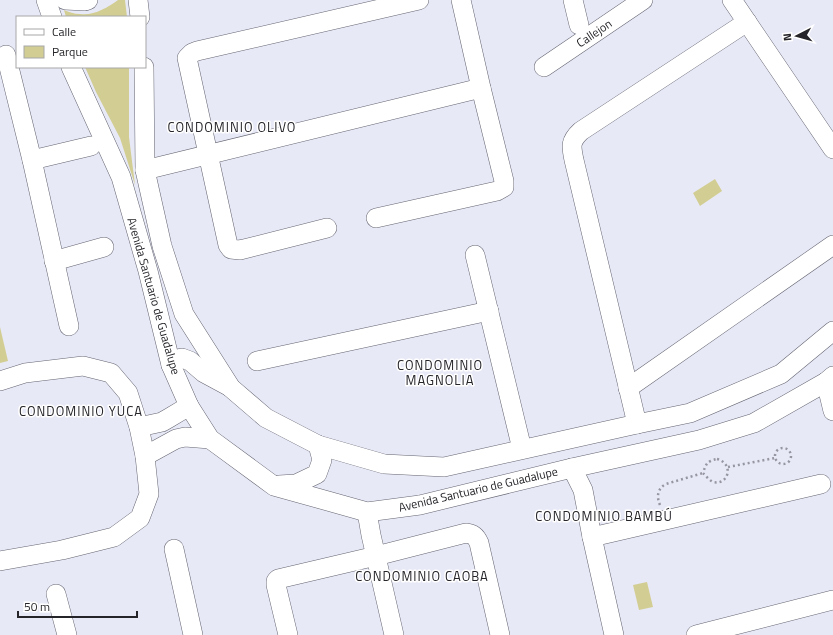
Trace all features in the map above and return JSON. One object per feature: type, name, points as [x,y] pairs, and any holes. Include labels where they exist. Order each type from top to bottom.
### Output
[{"type":"street","points":[[46,0],[52,16]]},
{"type":"street","points":[[65,0],[88,0]]},
{"type":"street","points":[[138,0],[140,16]]},
{"type":"street","points":[[327,228],[240,250],[232,250],[228,245],[187,58],[192,53],[419,0]]},
{"type":"street","points":[[376,218],[497,191],[504,188],[504,180],[461,0]]},
{"type":"street","points":[[573,0],[579,25]]},
{"type":"street","name":"Callejon","points":[[544,67],[643,0]]},
{"type":"street","points":[[732,0],[833,149]]},
{"type":"street","points":[[637,424],[571,144],[575,136],[581,131],[747,22]]},
{"type":"street","points":[[8,55],[69,326]]},
{"type":"street","name":"Avenida Santuario de Guadalupe","points":[[71,68],[121,177],[148,271],[171,364],[189,406],[210,439],[274,486],[367,512],[420,505],[572,468],[698,440],[754,423],[830,379]]},
{"type":"street","name":"Avenida Santuario de Guadalupe","points":[[144,68],[145,170],[162,246],[184,314],[232,388],[266,418],[318,445],[384,464],[444,467],[690,413],[781,374],[833,331]]},
{"type":"street","points":[[145,170],[481,88]]},
{"type":"street","points":[[32,160],[91,146]]},
{"type":"street","points":[[630,394],[833,245]]},
{"type":"street","points":[[54,261],[104,247]]},
{"type":"street","points":[[475,256],[522,449]]},
{"type":"street","points":[[258,361],[489,312]]},
{"type":"street","points":[[171,364],[182,358],[190,362],[204,373],[232,388]]},
{"type":"street","points":[[0,380],[25,373],[84,366],[111,373],[128,393],[139,426],[145,456],[149,494],[140,518],[114,537],[62,550],[0,561]]},
{"type":"street","points":[[830,379],[833,411]]},
{"type":"street","points":[[139,426],[162,422],[189,406]]},
{"type":"street","points":[[145,456],[176,439],[185,437],[210,439]]},
{"type":"street","points":[[274,486],[296,484],[317,474],[322,460],[318,445]]},
{"type":"street","points":[[572,468],[583,490],[614,635]]},
{"type":"street","points":[[592,537],[821,484]]},
{"type":"street","points":[[367,512],[394,635]]},
{"type":"street","points":[[288,635],[276,585],[276,581],[278,579],[466,533],[474,535],[479,543],[500,635]]},
{"type":"street","points":[[174,548],[193,635]]},
{"type":"street","points":[[56,594],[67,635]]},
{"type":"street","points":[[696,635],[833,600]]},
{"type":"path","points":[[780,448],[788,449],[790,452],[791,456],[787,463],[782,464],[775,458],[775,454],[780,448]]},
{"type":"path","points":[[728,467],[775,458]]},
{"type":"path","points":[[712,460],[722,460],[728,467],[726,476],[723,480],[718,482],[712,482],[703,473],[707,463],[712,460]]},
{"type":"path","points":[[667,520],[658,501],[658,493],[662,486],[703,473]]},
{"type":"green space","points":[[118,0],[125,0],[127,16],[66,16],[64,10],[76,14],[90,14],[105,8]]},
{"type":"green space","points":[[85,68],[129,68],[129,137],[135,185],[120,138]]},
{"type":"green space","points":[[715,179],[722,191],[700,206],[693,193]]},
{"type":"green space","points":[[0,327],[8,361],[0,363]]},
{"type":"green space","points":[[647,582],[653,607],[639,610],[633,585]]},
{"type":"district","name":"CONDOMINIO OLIVO","points":[[232,127]]},
{"type":"district","name":"CONDOMINIO MAGNOLIA","points":[[440,372]]},
{"type":"district","name":"CONDOMINIO YUCA","points":[[81,411]]},
{"type":"district","name":"CONDOMINIO BAMBÚ","points":[[604,516]]},
{"type":"district","name":"CONDOMINIO CAOBA","points":[[422,576]]}]
